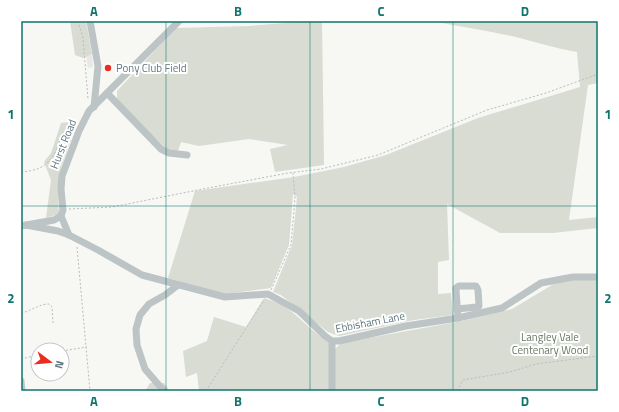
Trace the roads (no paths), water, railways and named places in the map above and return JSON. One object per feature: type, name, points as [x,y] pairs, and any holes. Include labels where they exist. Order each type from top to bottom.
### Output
[{"type":"street","points":[[90,21],[98,66],[92,109]]},
{"type":"street","name":"Hurst Road","points":[[59,215],[62,176],[76,138],[92,109],[179,21]]},
{"type":"street","points":[[107,93],[162,149],[169,153],[187,155]]},
{"type":"street","points":[[24,225],[59,215]]},
{"type":"street","points":[[58,231],[59,215]]},
{"type":"street","points":[[59,215],[69,236]]},
{"type":"street","points":[[24,225],[58,231],[79,240],[142,275],[178,285]]},
{"type":"street","name":"Ebbisham Lane","points":[[178,285],[225,297],[268,294],[299,311],[332,341],[339,341],[406,326],[458,318],[502,308],[541,283],[573,277],[598,277]]},
{"type":"street","points":[[164,391],[145,369],[137,345],[136,329],[140,315],[149,304],[165,295],[178,285]]},
{"type":"street","points":[[458,309],[458,318]]},
{"type":"street","points":[[332,341],[332,391]]},
{"type":"street","points":[[21,381],[22,391]]},
{"type":"place","name":"Pony Club Field","points":[[108,68]]},
{"type":"park label","name":"Langley Vale Centenary Wood","points":[[550,343]]}]
